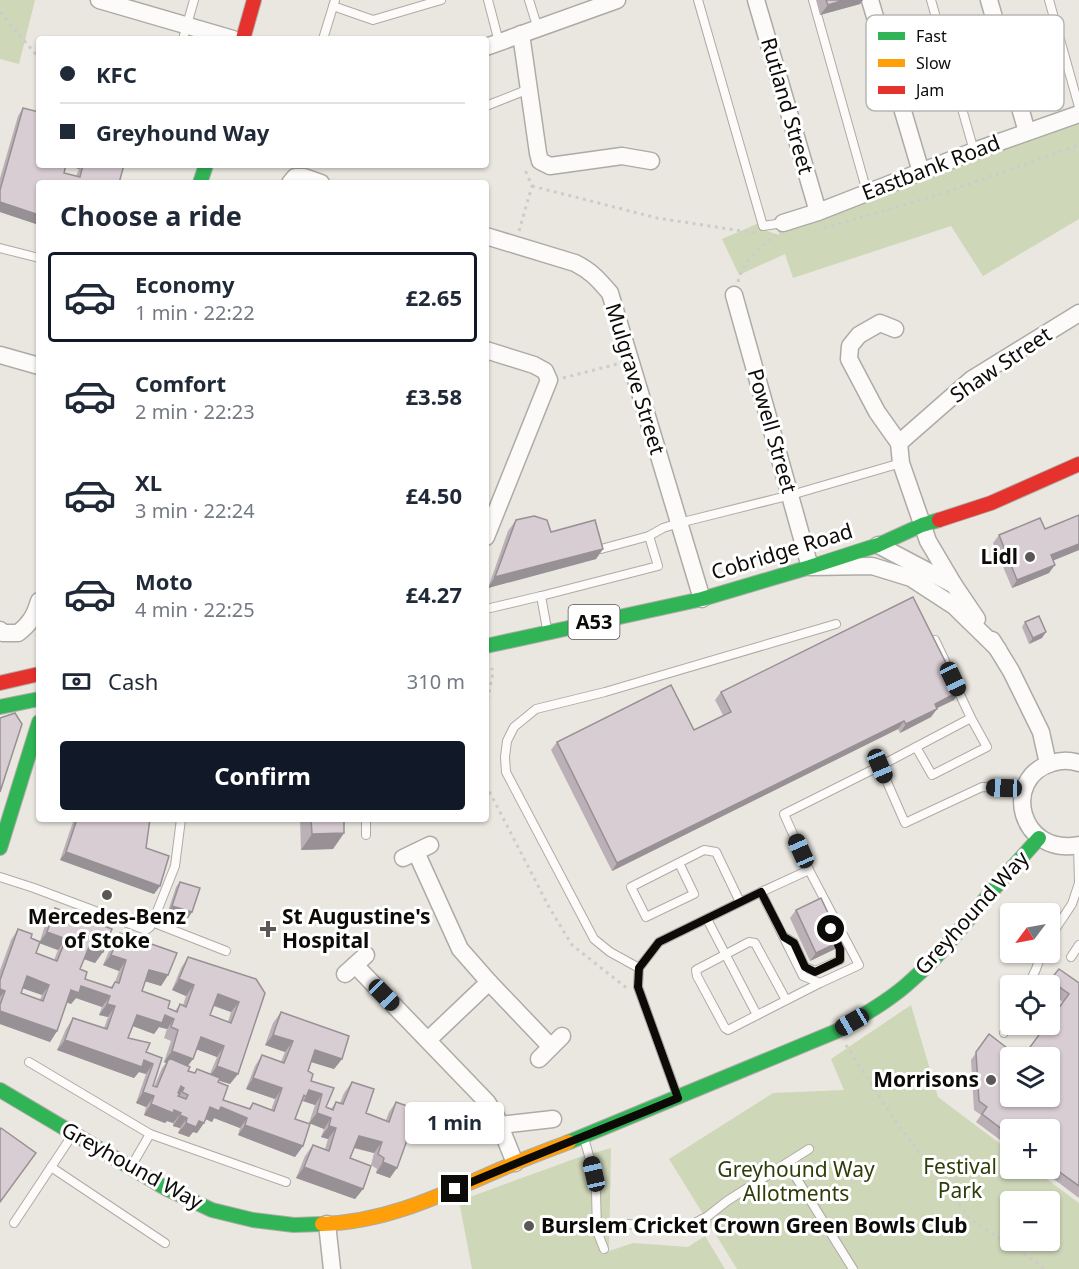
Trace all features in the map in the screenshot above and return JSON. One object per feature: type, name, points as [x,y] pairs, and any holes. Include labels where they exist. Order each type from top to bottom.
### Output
[{"type":"main road","points":[[244,36],[254,0]]},
{"type":"main road","name":"Cobridge Road","points":[[489,646],[702,599],[810,567],[878,545],[922,525],[991,503],[1079,464]]},
{"type":"main road","points":[[0,682],[36,675]]},
{"type":"main road","points":[[0,707],[36,700]]},
{"type":"main road","points":[[0,848],[36,732]]},
{"type":"main road","name":"Greyhound Way","points":[[0,1090],[167,1189],[212,1210],[253,1220],[294,1225],[327,1224],[394,1213],[584,1137],[837,1031],[896,994],[914,979],[945,948],[1039,838]]},
{"type":"street","points":[[99,0],[185,32],[212,36]]},
{"type":"street","points":[[492,44],[617,0]]},
{"type":"street","name":"Rutland Street","points":[[756,0],[818,212]]},
{"type":"street","points":[[870,0],[874,15]]},
{"type":"street","points":[[989,0],[993,15]]},
{"type":"street","points":[[521,34],[540,161],[550,166],[622,156],[651,161]]},
{"type":"street","points":[[903,111],[921,172]]},
{"type":"street","points":[[1021,111],[1027,132]]},
{"type":"street","name":"Eastbank Road","points":[[779,229],[867,192],[1079,114]]},
{"type":"street","points":[[293,180],[304,177],[312,180]]},
{"type":"street","name":"Mulgrave Street","points":[[489,237],[575,262],[588,270],[610,293],[702,599]]},
{"type":"street","name":"Powell Street","points":[[734,295],[810,567]]},
{"type":"street","name":"Shaw Street","points":[[899,443],[972,379],[1079,313]]},
{"type":"street","points":[[895,329],[880,323],[859,335],[850,346],[849,359],[877,412],[899,443],[901,463],[928,541],[1011,671],[1041,732],[1048,764]]},
{"type":"street","points":[[489,351],[534,365],[545,371],[549,380],[489,530]]},
{"type":"street","points":[[0,356],[36,365]]},
{"type":"street","points":[[878,545],[954,585]]},
{"type":"street","points":[[810,567],[872,566],[911,578],[954,606],[998,649]]},
{"type":"street","points":[[0,630],[3,633],[18,633],[29,624],[36,612]]},
{"type":"street","points":[[1078,845],[1064,847],[1039,838],[1029,828],[1022,802],[1030,778],[1038,770],[1061,760],[1079,763]]},
{"type":"street","points":[[417,852],[460,949],[551,1047]]},
{"type":"street","points":[[355,964],[487,1102],[496,1116],[515,1163]]},
{"type":"street","points":[[428,1040],[489,982]]},
{"type":"street","name":"Greyhound Way","points":[[0,1077],[43,1116]]},
{"type":"street","points":[[500,1125],[553,1119]]},
{"type":"street","points":[[327,1224],[332,1269]]},
{"type":"lane","points":[[185,32],[194,0]]},
{"type":"lane","points":[[325,36],[334,3],[373,20],[441,0]]},
{"type":"lane","points":[[488,0],[492,44]]},
{"type":"lane","points":[[529,0],[538,28]]},
{"type":"lane","points":[[698,0],[763,226],[779,229]]},
{"type":"lane","points":[[813,0],[867,192]]},
{"type":"lane","points":[[931,0],[935,15]]},
{"type":"lane","points":[[1048,0],[1052,15]]},
{"type":"lane","points":[[1064,55],[1079,107]]},
{"type":"lane","points":[[489,105],[529,89]]},
{"type":"lane","points":[[963,111],[974,151]]},
{"type":"lane","points":[[0,248],[36,257]]},
{"type":"lane","points":[[601,549],[649,536],[679,523],[790,495],[901,463]]},
{"type":"lane","points":[[489,608],[658,566],[649,536]]},
{"type":"lane","points":[[541,596],[547,633]]},
{"type":"lane","points":[[639,968],[610,952],[594,939],[506,772],[507,741],[514,727],[536,709],[605,692],[836,624]]},
{"type":"lane","points":[[935,640],[948,669]]},
{"type":"lane","points":[[916,747],[932,776],[987,747],[953,679]]},
{"type":"lane","points":[[786,1000],[755,943],[749,942],[696,970],[725,1028],[728,1029],[859,964],[809,870],[784,814],[971,718]]},
{"type":"lane","points":[[880,766],[905,823],[982,787],[1025,788]]},
{"type":"lane","points":[[0,877],[146,930],[150,927],[175,866],[181,822]]},
{"type":"lane","points":[[366,822],[366,834]]},
{"type":"lane","points":[[1060,922],[1072,904],[1079,884],[1078,845]]},
{"type":"lane","points":[[680,863],[694,894],[646,917],[631,887],[704,850],[716,852],[740,902]]},
{"type":"lane","points":[[678,1098],[638,987],[639,968],[659,942],[809,870]]},
{"type":"lane","points":[[761,892],[802,976],[820,983]]},
{"type":"lane","points":[[784,937],[794,943],[805,967],[815,972],[840,960],[840,949],[822,909],[823,896]]},
{"type":"lane","points":[[707,918],[757,1015]]},
{"type":"lane","points":[[152,922],[226,951]]},
{"type":"lane","points":[[1071,957],[1079,945]]},
{"type":"lane","points":[[29,1062],[150,1134],[286,1182]]},
{"type":"lane","points":[[14,1223],[73,1134]]},
{"type":"lane","points":[[131,1168],[150,1134]]},
{"type":"lane","points":[[584,1137],[595,1183],[597,1231],[604,1249]]},
{"type":"lane","points":[[597,1231],[626,1224],[687,1227],[708,1216],[809,1149]]},
{"type":"lane","points":[[787,1163],[853,1269]]},
{"type":"lane","points":[[51,1167],[165,1243]]},
{"type":"path","points":[[0,12],[36,54]]},
{"type":"path","points":[[515,245],[532,186],[526,172],[540,161]]},
{"type":"path","points":[[734,295],[741,271],[750,258],[779,229]]},
{"type":"path","points":[[549,380],[569,377],[629,360]]},
{"type":"path","points":[[489,651],[493,673],[489,692]]},
{"type":"path","points":[[489,790],[549,907],[572,945],[630,990]]},
{"type":"path","points":[[837,1031],[894,1119],[970,1219],[1044,1269]]},
{"type":"green space","points":[[0,0],[35,0],[19,64],[0,59]]},
{"type":"green space","points":[[1079,123],[1079,219],[983,276],[951,226],[793,278],[785,254],[739,275],[722,239],[759,223],[761,229],[779,235],[778,229]]},
{"type":"green space","points":[[911,1005],[938,1097],[1000,1144],[1000,1179],[1047,1179],[1079,1203],[1079,1269],[737,1269],[669,1159],[773,1093],[844,1090],[831,1059]]},
{"type":"green space","points":[[611,1148],[609,1251],[633,1243],[688,1247],[705,1236],[725,1269],[472,1269],[459,1201]]},
{"type":"building","points":[[826,0],[844,0],[828,5]]},
{"type":"building","points":[[23,108],[36,111],[36,168],[65,168],[64,173],[80,177],[82,168],[123,168],[120,180],[36,180],[36,214],[0,202],[0,190]]},
{"type":"building","name":"Lidl","points":[[1079,515],[1079,544],[1051,555],[1055,565],[1017,580],[999,535],[1040,518],[1045,529]]},
{"type":"building","points":[[534,516],[547,520],[551,532],[595,520],[603,549],[495,577],[516,520]]},
{"type":"building","points":[[913,597],[960,691],[935,704],[937,709],[906,724],[904,721],[617,863],[557,742],[671,685],[694,730],[731,712],[721,692]]},
{"type":"building","points":[[1039,616],[1046,632],[1033,638],[1025,622]]},
{"type":"building","points":[[15,713],[22,724],[0,792],[0,718]]},
{"type":"building","points":[[76,822],[150,822],[146,848],[169,856],[160,886],[66,852]]},
{"type":"building","points":[[311,822],[344,822],[344,833],[312,834]]},
{"type":"building","points":[[180,882],[200,888],[192,912],[172,906]]},
{"type":"building","points":[[821,898],[841,941],[816,953],[796,910]]},
{"type":"building","points":[[55,908],[112,929],[103,952],[89,947],[80,969],[87,972],[85,979],[112,988],[115,982],[119,983],[126,960],[111,955],[120,933],[177,953],[168,975],[149,970],[142,991],[170,1001],[168,1008],[177,1012],[180,1004],[186,1007],[194,985],[179,979],[188,957],[256,979],[265,993],[238,1074],[217,1066],[224,1046],[201,1037],[193,1059],[172,1051],[178,1030],[171,1027],[174,1019],[165,1015],[162,1023],[137,1015],[128,1038],[150,1043],[146,1052],[162,1058],[153,1086],[157,1087],[169,1058],[190,1067],[188,1071],[195,1073],[197,1069],[220,1078],[218,1082],[228,1086],[223,1100],[250,1109],[253,1103],[274,1111],[282,1088],[253,1078],[262,1055],[284,1063],[293,1041],[273,1035],[281,1012],[349,1036],[342,1059],[315,1050],[308,1071],[313,1074],[311,1081],[334,1088],[326,1107],[333,1110],[336,1102],[343,1104],[352,1082],[374,1089],[366,1113],[389,1122],[396,1102],[418,1110],[397,1168],[383,1162],[384,1158],[378,1154],[382,1142],[359,1136],[350,1158],[371,1166],[363,1189],[304,1167],[313,1145],[329,1151],[336,1128],[329,1126],[331,1118],[317,1113],[322,1094],[309,1090],[306,1097],[304,1095],[295,1119],[310,1124],[303,1146],[245,1125],[247,1118],[221,1107],[219,1111],[210,1107],[204,1123],[199,1121],[196,1127],[186,1123],[187,1118],[180,1115],[181,1113],[174,1110],[173,1113],[151,1104],[154,1096],[143,1092],[153,1064],[144,1060],[142,1067],[65,1040],[73,1018],[107,1029],[115,1006],[107,1004],[110,996],[81,986],[79,993],[71,990],[57,1031],[0,1011],[5,991],[0,989],[0,980],[18,929],[32,934],[31,938],[40,942],[36,953],[57,961],[66,939],[47,932]],"holes":[[[27,976],[49,985],[43,1001],[21,993]],[[218,994],[239,1002],[231,1023],[210,1015]],[[181,1086],[184,1088],[182,1092],[188,1095],[186,1099],[178,1096],[180,1094],[178,1093]]]},
{"type":"building","points":[[1059,969],[1079,983],[1079,1186],[1060,1172],[1060,1119],[1000,1119],[1000,1128],[982,1114],[987,1107],[979,1101],[976,1052],[989,1034],[1006,1047],[1000,1047],[1000,1107],[1060,1107],[1060,1047],[1030,1047],[1039,1035],[1060,1035],[1060,1006],[1069,994],[1060,987],[1060,975],[1054,975]]},
{"type":"building","points":[[1,1128],[36,1153],[0,1202],[0,1130]]},
{"type":"traffic: fast","points":[[201,180],[205,168]]},
{"type":"traffic: fast","points":[[489,645],[702,599],[878,545],[922,525],[939,520]]},
{"type":"traffic: fast","points":[[0,707],[36,700]]},
{"type":"traffic: fast","points":[[0,848],[36,732]]},
{"type":"traffic: fast","points":[[569,1142],[837,1031],[876,1007],[896,994],[924,969],[1039,838]]},
{"type":"traffic: fast","points":[[0,1090],[167,1189],[212,1210],[253,1220],[294,1225],[322,1224]]},
{"type":"traffic: slow","points":[[322,1224],[348,1222],[397,1211],[569,1142]]},
{"type":"traffic: jam","points":[[244,36],[254,0]]},
{"type":"traffic: jam","points":[[939,520],[991,503],[1079,464]]},
{"type":"traffic: jam","points":[[0,683],[36,675]]},
{"type":"place","name":"Lidl","points":[[1030,557]]},
{"type":"place","name":"Mercedes-Benz of Stoke","points":[[107,895]]},
{"type":"place","name":"St Augustine's Hospital","points":[[268,929]]},
{"type":"place","name":"Morrisons","points":[[991,1080]]},
{"type":"place","name":"Burslem Cricket Crown Green Bowls Club","points":[[529,1226]]},
{"type":"route","points":[[455,1189],[678,1098],[638,987],[639,968],[659,942],[761,892],[784,937],[794,943],[805,967],[815,972],[840,960],[840,949],[831,929]]},
{"type":"park label","name":"Festival Park","points":[[960,1179]]},
{"type":"park label","name":"Greyhound Way Allotments","points":[[796,1182]]}]
